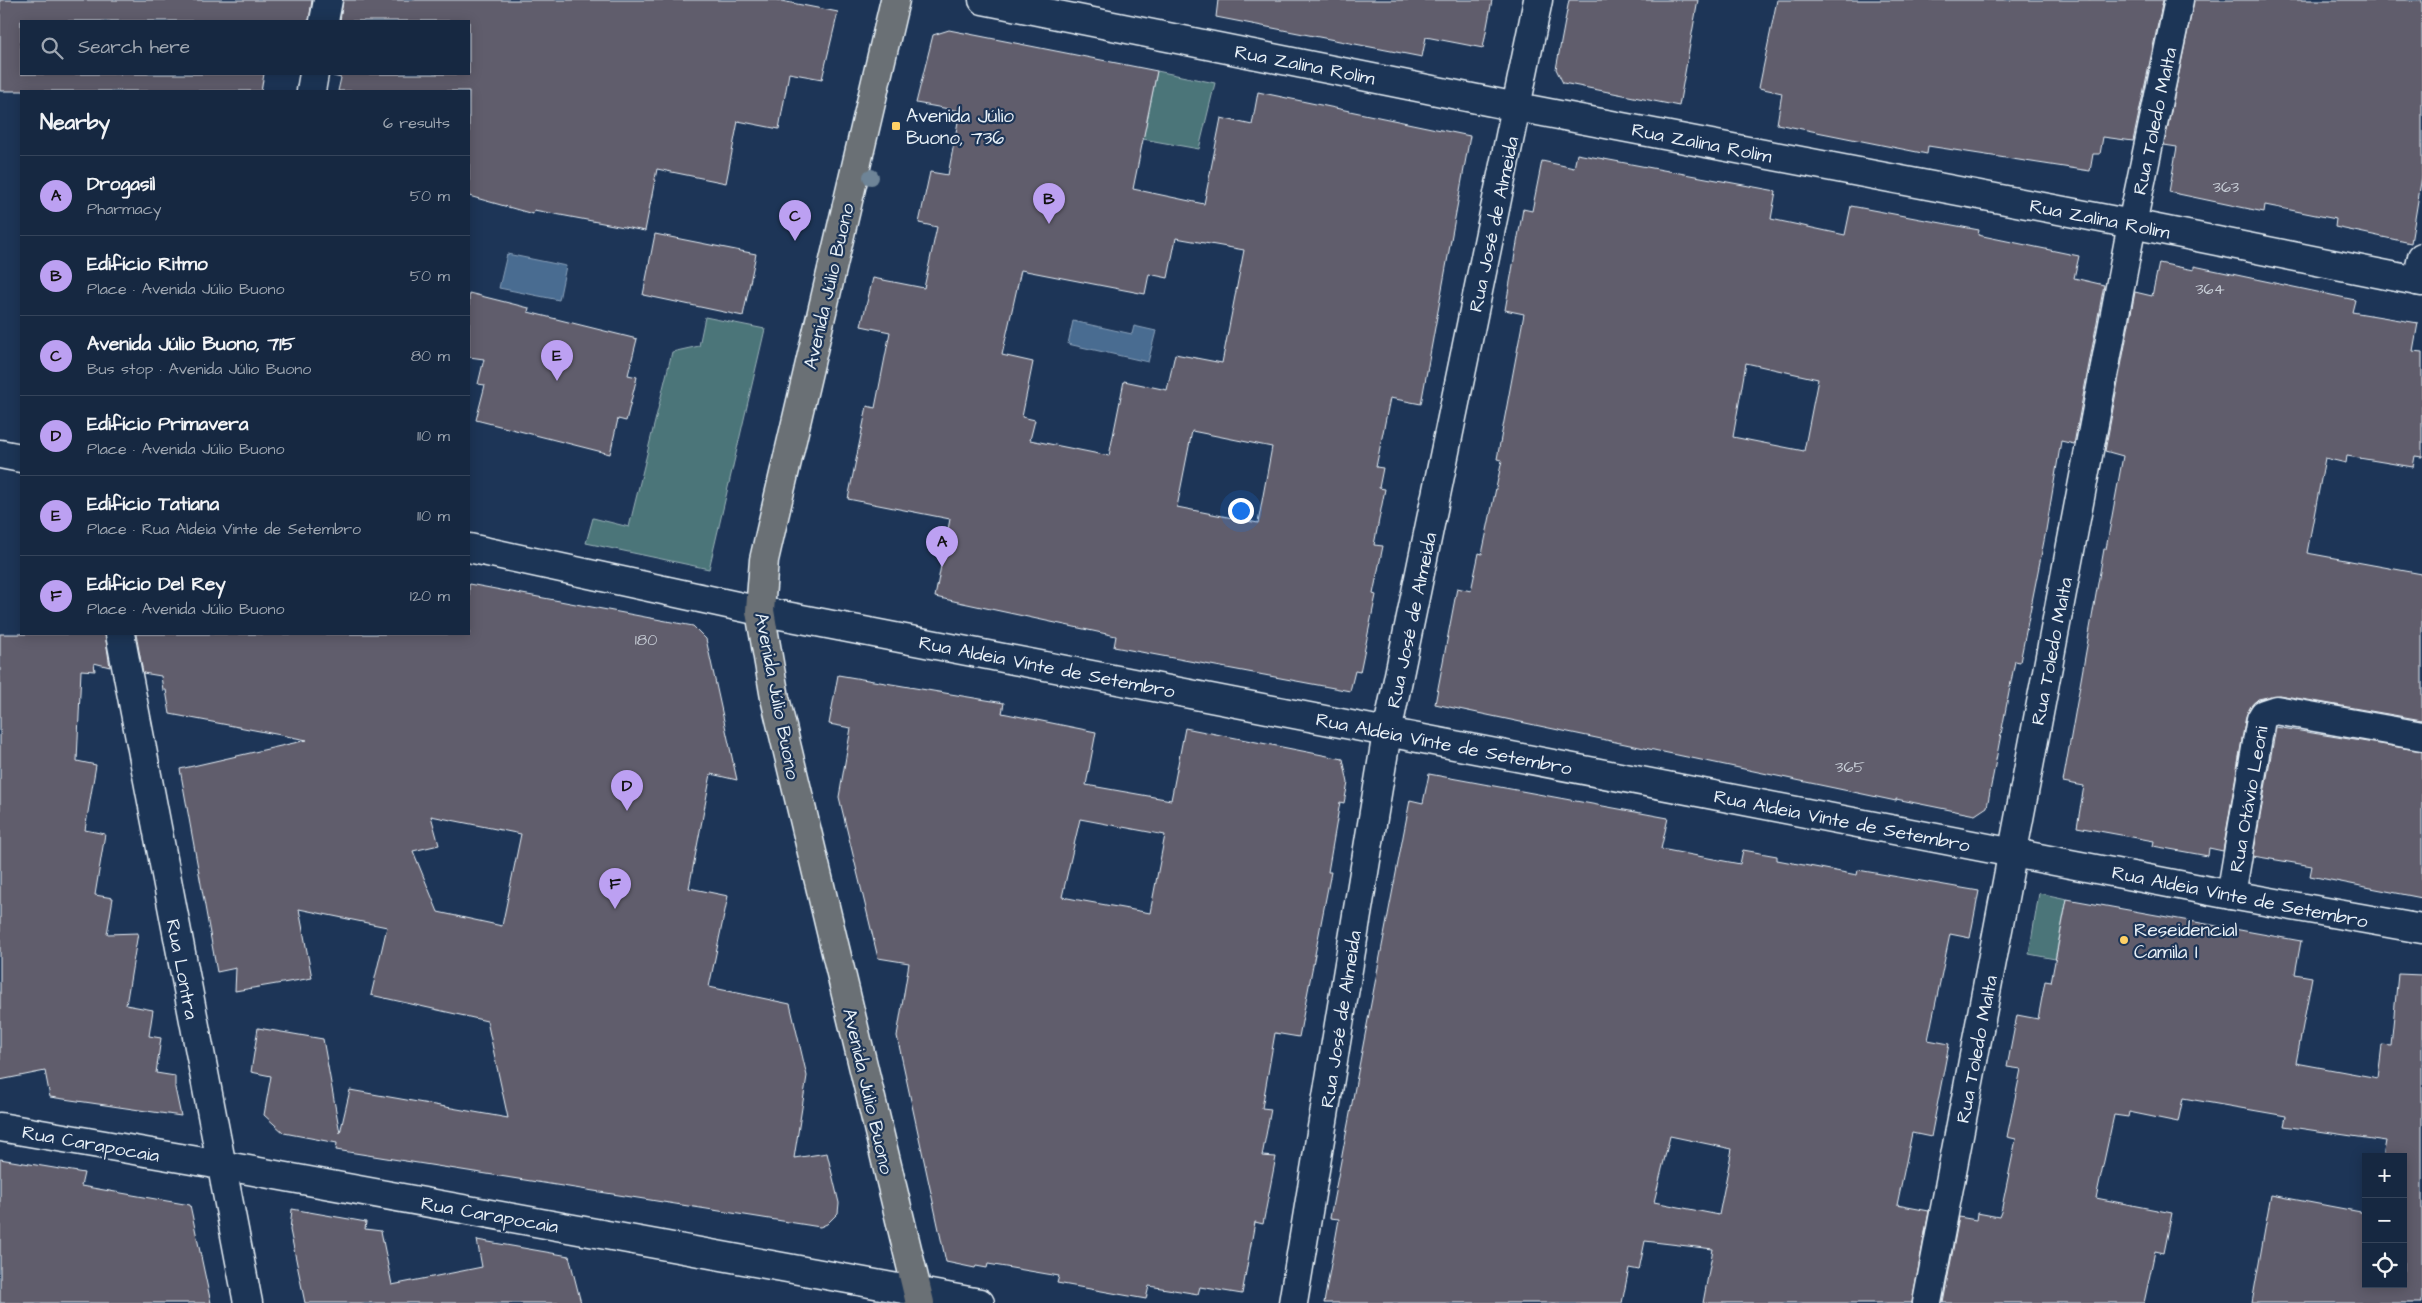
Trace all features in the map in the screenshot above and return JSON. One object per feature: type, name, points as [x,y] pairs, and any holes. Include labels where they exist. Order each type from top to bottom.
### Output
[{"type":"main road","name":"Avenida Júlio Buono","points":[[895,0],[764,560],[760,611],[775,698],[918,1297]]},
{"type":"street","points":[[324,20],[328,0]]},
{"type":"street","name":"Rua Zalina Rolim","points":[[983,0],[1517,108],[2132,224],[2420,273]]},
{"type":"street","name":"Rua José de Almeida","points":[[1293,1303],[1387,733],[1538,0]]},
{"type":"street","name":"Rua Toledo Malta","points":[[1926,1303],[2014,853],[2132,224],[2179,0]]},
{"type":"street","points":[[311,90],[314,75]]},
{"type":"street","points":[[0,454],[20,458]]},
{"type":"street","name":"Rua Aldeia Vinte de Setembro","points":[[470,548],[760,611],[2231,895],[2422,930]]},
{"type":"street","name":"Rua Lontra","points":[[120,635],[248,1303]]},
{"type":"street","name":"Rua Otávio Leoni","points":[[2231,895],[2261,719],[2264,714],[2276,710],[2422,736]]},
{"type":"street","name":"Rua Carapocaia","points":[[0,1127],[221,1165],[918,1297],[980,1303]]},
{"type":"green space","points":[[1157,71],[1215,83],[1199,149],[1143,139]]},
{"type":"green space","points":[[705,317],[765,329],[709,569],[586,543],[593,518],[629,527],[672,352],[699,346]]},
{"type":"green space","points":[[2039,893],[2067,899],[2055,959],[2029,954]]},
{"type":"water","points":[[507,254],[566,266],[559,300],[499,288]]},
{"type":"water","points":[[1073,321],[1132,334],[1134,326],[1156,331],[1148,362],[1068,344]]},
{"type":"building","points":[[0,0],[312,0],[309,20],[20,20],[20,75],[264,75],[261,90],[0,91]]},
{"type":"building","points":[[343,0],[776,0],[838,12],[822,79],[789,73],[779,129],[738,121],[726,183],[657,169],[645,231],[534,210],[533,214],[470,196],[470,90],[338,90],[341,78],[333,75],[470,75],[470,20],[340,20]]},
{"type":"building","points":[[1218,0],[1492,0],[1483,48],[1426,37],[1422,57],[1216,17]]},
{"type":"building","points":[[1569,0],[1698,0],[1679,106],[1563,83],[1556,69]]},
{"type":"building","points":[[1777,0],[2163,0],[2133,141],[2103,137],[2100,154],[2093,154],[2090,171],[1928,146],[1927,154],[1777,124],[1782,93],[1759,88]]},
{"type":"building","points":[[2194,0],[2422,0],[2422,176],[2411,243],[2335,227],[2336,219],[2265,205],[2264,212],[2169,192],[2177,147],[2164,145]]},
{"type":"building","points":[[949,30],[1157,71],[1133,189],[1204,204],[1221,118],[1252,125],[1258,92],[1470,136],[1421,404],[1390,398],[1376,467],[1383,468],[1379,488],[1385,489],[1374,545],[1383,546],[1373,594],[1376,595],[1360,672],[1355,671],[1350,691],[1114,647],[1116,636],[935,597],[950,519],[848,499],[867,406],[875,408],[890,332],[861,326],[873,278],[924,288],[937,227],[919,223],[930,172],[948,175],[960,111],[916,103],[933,35]],"holes":[[[1176,238],[1244,250],[1222,363],[1175,354],[1167,390],[1124,381],[1109,456],[1030,440],[1035,420],[1022,417],[1033,362],[1002,355],[1021,270],[1145,294],[1149,274],[1168,278]],[[1192,431],[1272,447],[1258,523],[1177,507]]]},
{"type":"building","points":[[1577,154],[1776,191],[1771,219],[1845,235],[1851,206],[1979,230],[1978,235],[2079,256],[2074,278],[2104,285],[2074,444],[2061,441],[2045,536],[2020,662],[2015,661],[1987,807],[1975,815],[1896,799],[1896,801],[1435,704],[1457,588],[1471,591],[1479,553],[1482,554],[1502,460],[1497,459],[1524,314],[1505,310],[1523,209],[1532,211],[1542,161],[1574,168]],"holes":[[[1746,363],[1818,379],[1804,451],[1733,437]]]},
{"type":"building","points":[[655,234],[756,254],[743,316],[643,295]]},
{"type":"building","points":[[2159,263],[2194,270],[2194,266],[2355,300],[2352,312],[2418,323],[2413,351],[2422,352],[2422,457],[2415,456],[2413,467],[2347,456],[2346,463],[2325,458],[2307,553],[2422,574],[2422,720],[2279,695],[2258,699],[2251,706],[2246,716],[2223,851],[2209,848],[2208,856],[2153,846],[2154,841],[2077,827],[2084,786],[2063,782],[2104,549],[2106,549],[2123,456],[2105,451],[2135,292],[2152,296]]},
{"type":"building","points":[[470,293],[529,308],[528,312],[637,339],[628,375],[637,377],[626,421],[618,419],[610,454],[476,420],[485,385],[478,384],[484,359],[470,357]]},
{"type":"building","points":[[470,584],[693,626],[706,639],[737,780],[711,774],[689,888],[728,896],[709,987],[790,1004],[807,1076],[794,1158],[827,1153],[839,1203],[838,1213],[827,1224],[820,1227],[336,1150],[337,1143],[284,1133],[264,1115],[271,1076],[251,1072],[258,1028],[323,1039],[340,1133],[350,1090],[508,1118],[487,1021],[371,995],[387,927],[299,909],[312,978],[235,991],[236,968],[217,972],[180,769],[307,740],[170,714],[166,690],[163,690],[161,676],[143,673],[136,635],[470,635]],"holes":[[[431,816],[521,834],[502,926],[438,912],[413,851],[439,845]]]},
{"type":"building","points":[[0,634],[105,635],[110,667],[94,663],[95,671],[81,670],[77,761],[96,765],[85,830],[105,834],[95,895],[113,898],[107,934],[138,933],[126,1005],[153,1010],[149,1036],[161,1038],[156,1073],[175,1076],[175,1088],[181,1116],[50,1097],[45,1071],[0,1080]]},
{"type":"building","points":[[838,675],[1004,703],[1002,713],[1096,732],[1086,785],[1171,800],[1185,728],[1343,759],[1348,783],[1344,803],[1340,802],[1328,872],[1331,872],[1299,1037],[1275,1033],[1262,1108],[1271,1109],[1262,1156],[1276,1157],[1263,1224],[1255,1222],[1242,1294],[1200,1287],[1198,1294],[1149,1286],[1146,1299],[1057,1283],[1059,1276],[988,1264],[987,1268],[976,1266],[975,1268],[946,1262],[897,1036],[909,963],[878,958],[839,797],[851,728],[829,724]],"holes":[[[1080,819],[1165,835],[1150,913],[1062,897]]]},
{"type":"building","points":[[2276,727],[2422,751],[2422,898],[2310,876],[2312,866],[2253,856]]},
{"type":"building","points":[[1429,774],[1668,818],[1661,849],[1740,864],[1743,850],[1777,856],[1777,860],[1857,875],[1858,870],[1979,891],[1970,938],[1950,934],[1928,1040],[1949,1044],[1931,1137],[1912,1133],[1897,1205],[1929,1211],[1912,1303],[1703,1303],[1713,1249],[1645,1241],[1639,1270],[1629,1268],[1622,1303],[1324,1303],[1339,1219],[1330,1218],[1410,800],[1423,803]],"holes":[[[1670,1136],[1732,1149],[1719,1215],[1654,1202]]]},
{"type":"building","points":[[2067,899],[2301,941],[2295,974],[2312,977],[2296,1063],[2378,1078],[2382,1045],[2391,1046],[2398,974],[2422,975],[2422,1303],[2252,1303],[2271,1195],[2362,1212],[2362,1288],[2407,1288],[2407,1153],[2384,1153],[2386,1141],[2284,1126],[2286,1116],[2183,1098],[2178,1122],[2129,1112],[2128,1117],[2114,1115],[2096,1198],[2172,1213],[2164,1253],[2155,1251],[2144,1303],[1943,1303],[1959,1217],[1976,1220],[1977,1213],[1999,1217],[2001,1212],[2016,1139],[2007,1137],[2021,1069],[2007,1067],[2017,1015],[2038,1019],[2045,981],[2051,982]]},
{"type":"building","points":[[0,1159],[84,1173],[81,1186],[190,1205],[211,1303],[0,1303]]},
{"type":"building","points":[[292,1209],[366,1222],[365,1229],[381,1231],[392,1285],[482,1267],[477,1240],[569,1256],[581,1303],[305,1303],[290,1230]]},
{"type":"place","name":"Avenida Júlio Buono, 736","points":[[896,126]]},
{"type":"place","name":"Edifício Ritmo","points":[[1049,224]]},
{"type":"place","name":"Avenida Júlio Buono, 715","points":[[795,241]]},
{"type":"place","name":"Edifício Tatiana","points":[[557,381]]},
{"type":"place","name":"Drogasil","points":[[942,567]]},
{"type":"place","name":"Edifício Primavera","points":[[627,811]]},
{"type":"place","name":"Edifício Del Rey","points":[[615,909]]},
{"type":"place","name":"Reseidencial Camila I","points":[[2124,940]]}]
